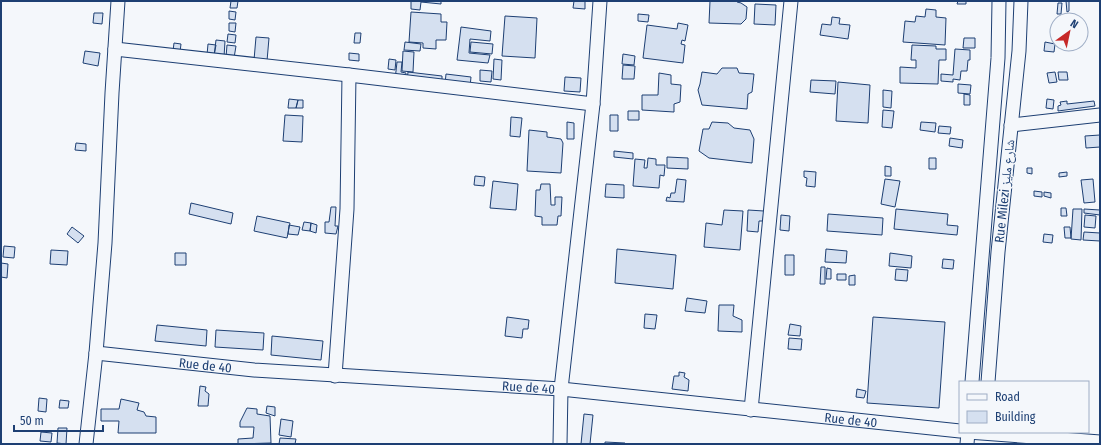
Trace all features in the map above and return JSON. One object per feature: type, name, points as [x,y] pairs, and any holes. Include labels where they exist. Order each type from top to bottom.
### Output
[{"type":"street","points":[[86,444],[96,353],[105,244],[118,1]]},
{"type":"street","points":[[560,444],[561,389],[593,104],[600,1]]},
{"type":"street","points":[[751,410],[791,1]]},
{"type":"street","name":"Rue Milezi شارع مليز","points":[[972,381],[998,58],[999,1]]},
{"type":"street","name":"Rue Milezi شارع مليز","points":[[988,381],[998,252],[1019,51],[1021,1]]},
{"type":"street","points":[[115,49],[593,104]]},
{"type":"street","points":[[335,376],[347,209],[349,75]]},
{"type":"street","points":[[1011,125],[1100,115]]},
{"type":"street","name":"Rue de 40","points":[[96,353],[254,370],[561,389],[959,431]]},
{"type":"street","points":[[967,444],[968,433]]},
{"type":"street","points":[[971,433],[984,437],[1100,442]]},
{"type":"building","points":[[231,1],[238,1],[237,8],[230,8]]},
{"type":"building","points":[[411,1],[441,1],[441,4],[421,2],[420,10],[411,9]]},
{"type":"building","points":[[574,1],[585,1],[585,9],[573,8]]},
{"type":"building","points":[[710,1],[737,1],[741,3],[747,7],[746,19],[741,24],[709,23]]},
{"type":"building","points":[[958,1],[966,1],[966,4],[957,4]]},
{"type":"building","points":[[1066,1],[1069,1],[1069,11],[1067,12]]},
{"type":"building","points":[[1058,3],[1062,3],[1061,12],[1057,12]]},
{"type":"building","points":[[755,4],[776,5],[775,25],[754,24]]},
{"type":"building","points":[[926,9],[936,10],[936,17],[946,18],[945,45],[903,42],[905,21],[915,22],[916,16],[925,17]]},
{"type":"building","points":[[229,11],[236,12],[235,20],[229,19]]},
{"type":"building","points":[[411,12],[441,14],[441,22],[447,22],[446,40],[436,40],[436,49],[423,48],[423,43],[409,42]]},
{"type":"building","points":[[94,13],[103,13],[102,24],[93,23]]},
{"type":"building","points":[[638,14],[649,15],[648,22],[638,21]]},
{"type":"building","points":[[505,16],[537,18],[535,58],[502,56]]},
{"type":"building","points":[[832,17],[840,18],[839,24],[850,25],[848,39],[820,35],[822,24],[831,25]]},
{"type":"building","points":[[229,23],[236,23],[235,32],[229,31]]},
{"type":"building","points":[[678,23],[688,25],[685,41],[682,40],[681,44],[685,45],[683,63],[643,58],[647,25],[677,29]]},
{"type":"building","points":[[461,27],[491,31],[490,41],[470,39],[469,53],[490,55],[488,63],[457,60]]},
{"type":"building","points":[[355,33],[361,33],[360,43],[354,43]]},
{"type":"building","points":[[228,34],[236,35],[235,43],[227,42]]},
{"type":"building","points":[[256,37],[269,38],[267,61],[254,60]]},
{"type":"building","points":[[964,38],[975,38],[975,48],[963,48]]},
{"type":"building","points":[[216,40],[225,41],[224,57],[214,56]]},
{"type":"building","points":[[405,42],[421,44],[420,51],[404,50]]},
{"type":"building","points":[[471,42],[493,44],[492,54],[470,52]]},
{"type":"building","points":[[1045,42],[1049,43],[1049,52],[1044,51]]},
{"type":"building","points":[[174,43],[181,44],[180,52],[173,51]]},
{"type":"building","points":[[208,44],[216,45],[214,56],[207,55]]},
{"type":"building","points":[[227,45],[236,46],[234,58],[226,57]]},
{"type":"building","points":[[912,45],[936,46],[936,49],[946,49],[946,60],[939,60],[938,84],[900,83],[900,67],[916,68],[916,60],[911,60]]},
{"type":"building","points":[[955,49],[970,50],[970,60],[968,60],[967,71],[961,71],[960,80],[953,79],[953,82],[941,81],[941,74],[953,75]]},
{"type":"building","points":[[85,51],[100,53],[98,66],[83,63]]},
{"type":"building","points":[[403,51],[414,52],[413,72],[402,71]]},
{"type":"building","points":[[349,53],[359,54],[359,61],[349,60]]},
{"type":"building","points":[[623,54],[635,56],[634,65],[622,64]]},
{"type":"building","points":[[389,59],[396,60],[395,70],[388,69]]},
{"type":"building","points":[[494,59],[502,60],[501,80],[493,79]]},
{"type":"building","points":[[397,62],[402,62],[401,72],[406,73],[405,81],[395,80]]},
{"type":"building","points":[[623,65],[635,66],[634,79],[622,79]]},
{"type":"building","points":[[722,68],[737,68],[739,73],[754,74],[752,92],[748,94],[747,109],[702,105],[698,90],[702,72],[717,74]]},
{"type":"building","points":[[480,70],[492,71],[491,82],[480,81]]},
{"type":"building","points":[[408,72],[442,76],[442,84],[407,81]]},
{"type":"building","points":[[1055,72],[1057,82],[1049,83],[1047,73]]},
{"type":"building","points":[[1058,72],[1067,72],[1068,80],[1059,80]]},
{"type":"building","points":[[659,73],[671,75],[671,84],[681,85],[680,102],[674,104],[674,112],[642,110],[642,95],[658,95]]},
{"type":"building","points":[[446,74],[471,77],[470,87],[445,84]]},
{"type":"building","points":[[565,77],[581,78],[580,92],[564,91]]},
{"type":"building","points":[[811,80],[836,81],[835,94],[810,92]]},
{"type":"building","points":[[838,82],[870,85],[868,123],[836,121]]},
{"type":"building","points":[[958,84],[971,85],[970,94],[958,93]]},
{"type":"building","points":[[883,90],[892,91],[891,108],[883,107]]},
{"type":"building","points":[[964,94],[970,95],[970,105],[964,105]]},
{"type":"building","points":[[289,99],[298,100],[296,108],[288,108]]},
{"type":"building","points":[[1047,99],[1054,100],[1053,109],[1046,108]]},
{"type":"building","points":[[298,100],[303,100],[303,108],[296,108]]},
{"type":"building","points":[[1067,101],[1067,104],[1094,101],[1095,106],[1058,111],[1058,106],[1061,105],[1060,102]]},
{"type":"building","points":[[883,110],[894,111],[892,128],[882,127]]},
{"type":"building","points":[[628,111],[639,111],[639,120],[628,120]]},
{"type":"building","points":[[285,115],[303,116],[302,142],[283,141]]},
{"type":"building","points":[[610,115],[618,115],[618,131],[610,131]]},
{"type":"building","points":[[511,117],[522,118],[520,137],[510,136]]},
{"type":"building","points":[[567,122],[574,123],[574,139],[567,139]]},
{"type":"building","points":[[712,122],[728,123],[734,128],[750,130],[754,139],[752,163],[709,158],[699,151],[703,129],[709,129]]},
{"type":"building","points":[[921,122],[936,123],[935,132],[920,130]]},
{"type":"building","points":[[939,126],[951,127],[950,134],[938,133]]},
{"type":"building","points":[[529,130],[547,132],[547,137],[561,139],[563,143],[561,173],[527,171]]},
{"type":"building","points":[[1100,135],[1100,147],[1086,148],[1085,136]]},
{"type":"building","points":[[950,138],[963,140],[962,148],[949,146]]},
{"type":"building","points":[[76,143],[86,144],[86,151],[75,150]]},
{"type":"building","points":[[614,151],[633,153],[633,159],[614,157]]},
{"type":"building","points":[[667,157],[688,158],[688,169],[667,168]]},
{"type":"building","points":[[648,158],[656,159],[656,165],[665,165],[664,176],[660,175],[659,188],[633,186],[635,159],[645,160],[644,168],[647,168]]},
{"type":"building","points":[[929,158],[936,158],[936,169],[929,169]]},
{"type":"building","points":[[885,166],[891,167],[891,176],[885,176]]},
{"type":"building","points":[[1027,168],[1032,168],[1032,174],[1027,173]]},
{"type":"building","points":[[804,171],[816,172],[815,187],[806,186],[807,178],[804,177]]},
{"type":"building","points":[[1067,172],[1067,176],[1059,177],[1059,173]]},
{"type":"building","points":[[475,176],[485,177],[484,186],[474,185]]},
{"type":"building","points":[[677,179],[686,180],[684,202],[666,201],[667,197],[670,198],[671,193],[675,193]]},
{"type":"building","points":[[885,179],[900,181],[895,207],[881,204]]},
{"type":"building","points":[[1093,179],[1095,202],[1084,203],[1081,180]]},
{"type":"building","points":[[493,181],[518,184],[516,210],[490,208]]},
{"type":"building","points":[[541,184],[550,184],[551,205],[555,205],[555,197],[562,197],[561,216],[558,216],[557,225],[542,225],[542,217],[535,216],[536,190],[540,190]]},
{"type":"building","points":[[606,184],[624,185],[624,198],[605,197]]},
{"type":"building","points":[[1034,191],[1042,192],[1042,197],[1034,196]]},
{"type":"building","points":[[1044,192],[1051,193],[1051,198],[1044,196]]},
{"type":"building","points":[[191,203],[233,213],[231,224],[189,214]]},
{"type":"building","points":[[331,207],[336,207],[335,226],[338,226],[336,234],[325,233],[325,222],[329,222]]},
{"type":"building","points":[[1061,208],[1066,208],[1067,216],[1061,216]]},
{"type":"building","points":[[896,209],[948,214],[947,225],[958,226],[957,235],[894,229]]},
{"type":"building","points":[[1073,209],[1082,209],[1081,240],[1071,239]]},
{"type":"building","points":[[1084,209],[1100,210],[1100,215],[1084,213]]},
{"type":"building","points":[[724,210],[743,211],[740,250],[704,247],[706,223],[722,225]]},
{"type":"building","points":[[748,210],[764,211],[763,221],[759,221],[758,232],[747,231]]},
{"type":"building","points":[[828,214],[883,218],[882,235],[827,231]]},
{"type":"building","points":[[781,215],[790,216],[789,231],[780,230]]},
{"type":"building","points":[[1085,215],[1096,216],[1095,228],[1084,227]]},
{"type":"building","points":[[257,216],[290,223],[287,238],[254,231]]},
{"type":"building","points":[[304,222],[311,223],[310,231],[302,230]]},
{"type":"building","points":[[311,223],[317,225],[316,233],[310,231]]},
{"type":"building","points":[[289,225],[300,227],[298,235],[288,234]]},
{"type":"building","points":[[72,227],[84,236],[78,243],[67,234]]},
{"type":"building","points":[[1064,227],[1070,227],[1071,238],[1065,238]]},
{"type":"building","points":[[1084,232],[1100,233],[1100,241],[1083,240]]},
{"type":"building","points":[[1044,234],[1053,235],[1052,243],[1043,242]]},
{"type":"building","points":[[4,246],[15,247],[14,258],[3,257]]},
{"type":"building","points":[[617,249],[676,255],[673,289],[615,283]]},
{"type":"building","points":[[826,249],[847,251],[846,263],[825,262]]},
{"type":"building","points":[[51,250],[68,251],[67,265],[50,264]]},
{"type":"building","points":[[175,253],[186,253],[186,265],[175,265]]},
{"type":"building","points":[[890,253],[912,256],[911,268],[889,266]]},
{"type":"building","points":[[785,255],[794,255],[794,275],[785,275]]},
{"type":"building","points":[[943,259],[954,260],[953,269],[942,268]]},
{"type":"building","points":[[1,263],[8,264],[7,278],[1,277]]},
{"type":"building","points":[[821,267],[825,267],[825,284],[820,284]]},
{"type":"building","points":[[827,268],[831,269],[831,279],[826,279]]},
{"type":"building","points":[[896,269],[908,270],[907,281],[895,280]]},
{"type":"building","points":[[837,274],[846,274],[846,280],[837,280]]},
{"type":"building","points":[[855,275],[855,285],[849,285],[849,276]]},
{"type":"building","points":[[687,298],[707,301],[705,313],[685,311]]},
{"type":"building","points":[[719,305],[734,305],[733,316],[742,320],[742,332],[718,331]]},
{"type":"building","points":[[645,314],[657,315],[655,329],[644,328]]},
{"type":"building","points":[[507,317],[529,320],[528,329],[523,329],[522,338],[505,336]]},
{"type":"building","points":[[873,317],[945,322],[939,408],[867,403]]},
{"type":"building","points":[[790,324],[801,326],[800,336],[788,335]]},
{"type":"building","points":[[157,325],[207,330],[206,346],[155,341]]},
{"type":"building","points":[[216,330],[264,333],[263,350],[215,347]]},
{"type":"building","points":[[272,336],[323,341],[321,360],[271,355]]},
{"type":"building","points":[[789,338],[802,339],[801,350],[788,349]]},
{"type":"building","points":[[679,372],[685,373],[684,377],[689,380],[688,391],[672,389],[674,376],[679,376]]},
{"type":"building","points":[[200,386],[206,387],[205,391],[209,394],[208,406],[198,406]]},
{"type":"building","points":[[857,389],[866,391],[864,398],[856,397]]},
{"type":"building","points":[[39,398],[47,399],[46,412],[38,411]]},
{"type":"building","points":[[121,399],[139,403],[137,410],[144,412],[146,416],[156,417],[156,433],[118,433],[119,421],[101,421],[101,409],[119,409]]},
{"type":"building","points":[[60,400],[69,401],[68,408],[59,408]]},
{"type":"building","points":[[267,406],[275,407],[275,416],[266,413]]},
{"type":"building","points":[[247,408],[257,409],[257,414],[270,416],[271,443],[238,444],[238,439],[253,438],[254,427],[240,427],[240,422]]},
{"type":"building","points":[[584,414],[593,415],[590,444],[581,444]]},
{"type":"building","points":[[281,419],[293,421],[291,437],[279,435]]},
{"type":"building","points":[[58,428],[67,428],[66,444],[57,443]]},
{"type":"building","points":[[41,432],[52,433],[51,442],[40,441]]},
{"type":"building","points":[[280,438],[296,439],[295,444],[279,444]]},
{"type":"building","points":[[605,442],[625,443],[625,444],[605,444]]}]
